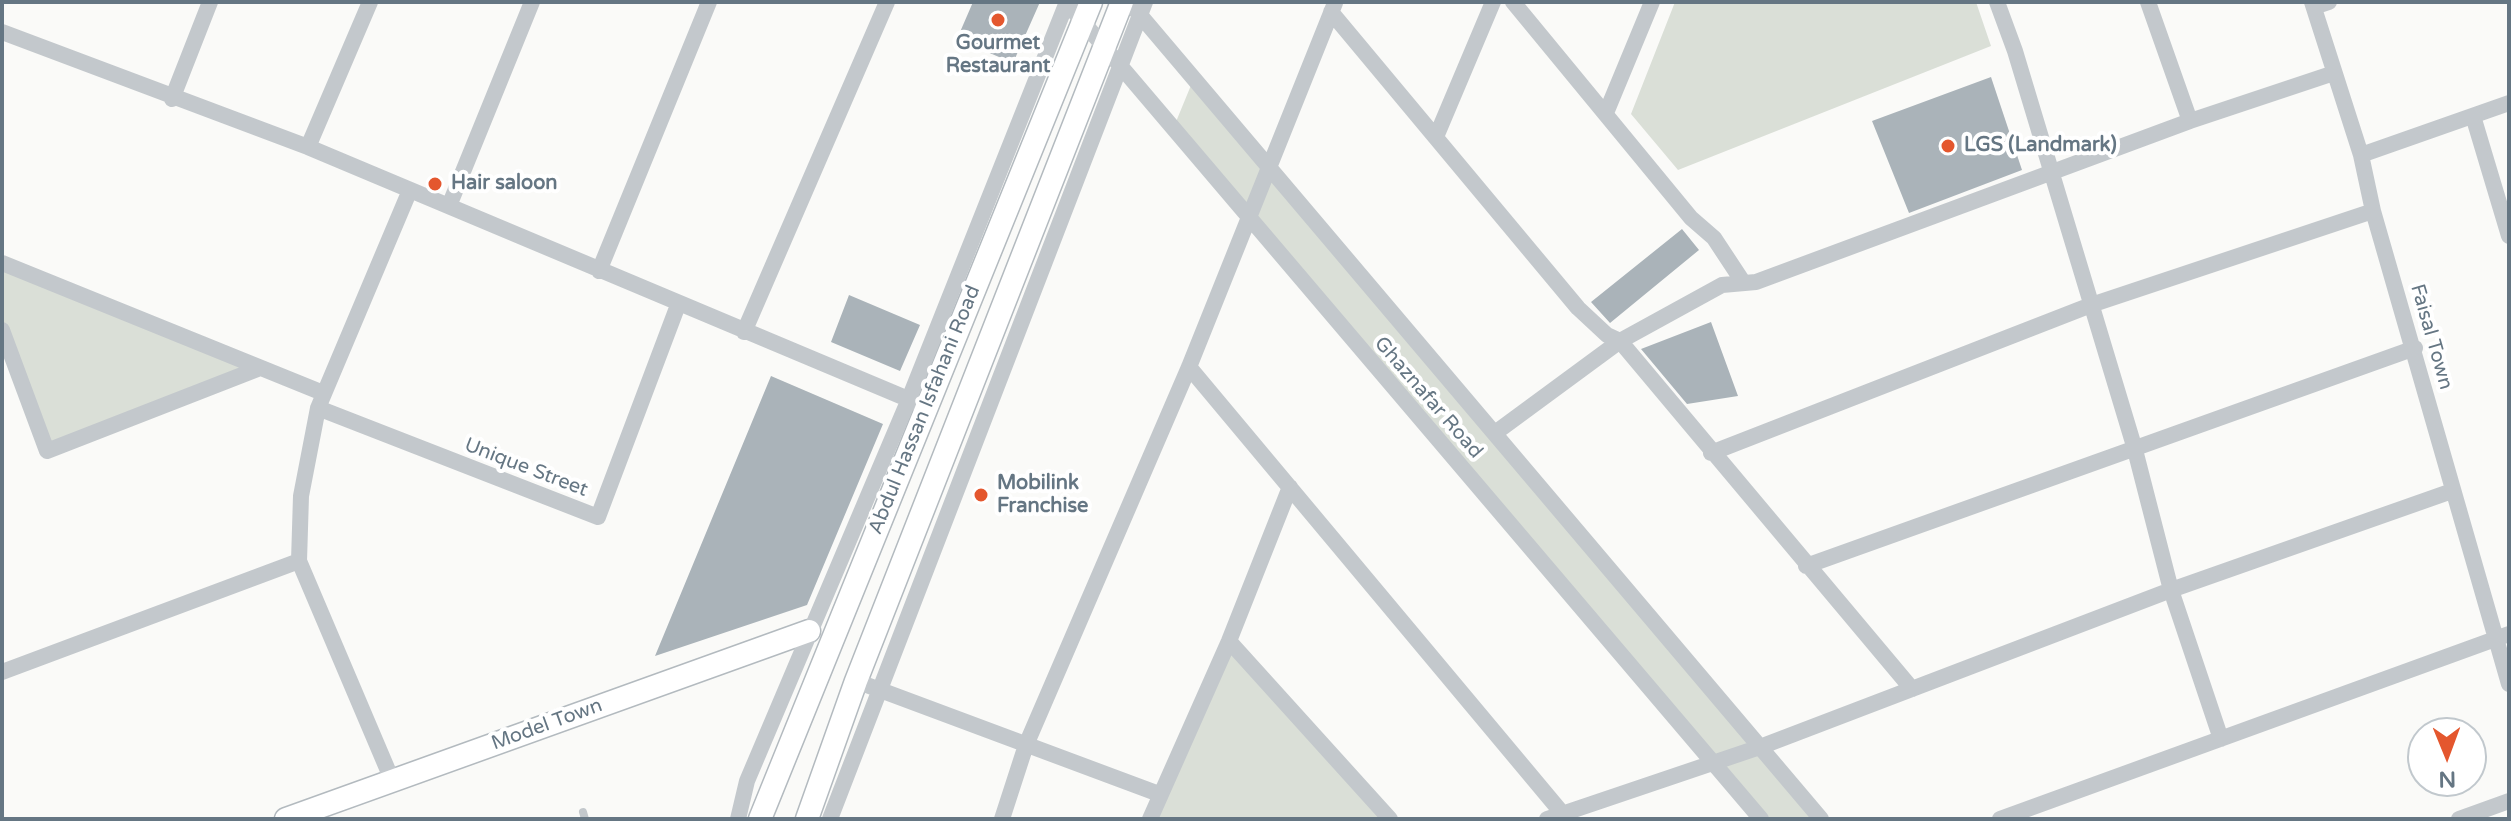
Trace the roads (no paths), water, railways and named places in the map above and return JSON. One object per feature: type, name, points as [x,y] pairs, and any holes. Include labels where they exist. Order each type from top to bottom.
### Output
[{"type":"main road","name":"Abdul Hassan Isfahani Road","points":[[807,819],[856,681],[1104,47],[1134,5]]},
{"type":"main road","name":"Abdul Hassan Isfahani Road","points":[[760,819],[918,403],[1087,12]]},
{"type":"main road","name":"Model Town","points":[[286,819],[809,631]]},
{"type":"street","points":[[172,99],[210,2]]},
{"type":"street","points":[[308,147],[370,2]]},
{"type":"street","points":[[449,206],[532,2]]},
{"type":"street","points":[[599,271],[709,2]]},
{"type":"street","points":[[744,332],[887,2]]},
{"type":"street","points":[[738,819],[747,781],[809,631],[918,403],[1066,2]]},
{"type":"street","name":"Ghaznafar Road","points":[[1066,2],[1087,12],[1104,47],[1761,819]]},
{"type":"street","points":[[1436,137],[1493,2]]},
{"type":"street","points":[[1513,2],[1691,218],[1714,238],[1743,282]]},
{"type":"street","points":[[1606,113],[1652,2]]},
{"type":"street","points":[[1997,2],[2053,174],[2134,446],[2171,590],[2221,739]]},
{"type":"street","points":[[2148,2],[2190,121]]},
{"type":"street","name":"Faisal Town","points":[[2318,4],[2334,73],[2361,155],[2373,211],[2415,348],[2452,491],[2502,637],[2509,684]]},
{"type":"street","points":[[830,819],[1120,66],[1134,5]]},
{"type":"street","name":"Ghaznafar Road","points":[[1134,5],[1821,819]]},
{"type":"street","points":[[1002,819],[1026,745],[1189,367],[1246,217],[1333,7],[1578,308],[1607,335],[1620,341],[1912,689]]},
{"type":"street","points":[[2,32],[172,99],[308,147],[678,305],[918,403]]},
{"type":"street","points":[[1495,433],[1620,341],[1722,285],[1756,282],[2190,121],[2334,73]]},
{"type":"street","points":[[2361,155],[2509,103]]},
{"type":"street","points":[[2473,116],[2509,236]]},
{"type":"street","points":[[392,780],[299,561],[301,496],[320,400],[410,190]]},
{"type":"street","points":[[1711,453],[2091,305],[2373,211]]},
{"type":"street","points":[[2,263],[260,368],[320,400]]},
{"type":"street","name":"Unique Street","points":[[320,400],[598,517],[678,305]]},
{"type":"street","points":[[2,330],[47,451],[260,368]]},
{"type":"street","points":[[1806,566],[2134,446],[2415,348]]},
{"type":"street","points":[[1189,367],[1290,487],[1555,816],[1760,747],[2171,590],[2452,491]]},
{"type":"street","points":[[1150,819],[1229,641],[1290,487]]},
{"type":"street","points":[[2,672],[299,561]]},
{"type":"street","points":[[2000,819],[2502,637]]},
{"type":"street","points":[[1229,641],[1390,819]]},
{"type":"street","points":[[856,681],[1159,794]]},
{"type":"street","points":[[2459,819],[2509,801]]},
{"type":"place","name":"Gourmet Restaurant","points":[[998,20]]},
{"type":"place","name":"LGS (Landmark)","points":[[1948,146]]},
{"type":"place","name":"Hair saloon","points":[[435,184]]},
{"type":"place","name":"Mobilink Franchise","points":[[981,495]]}]
